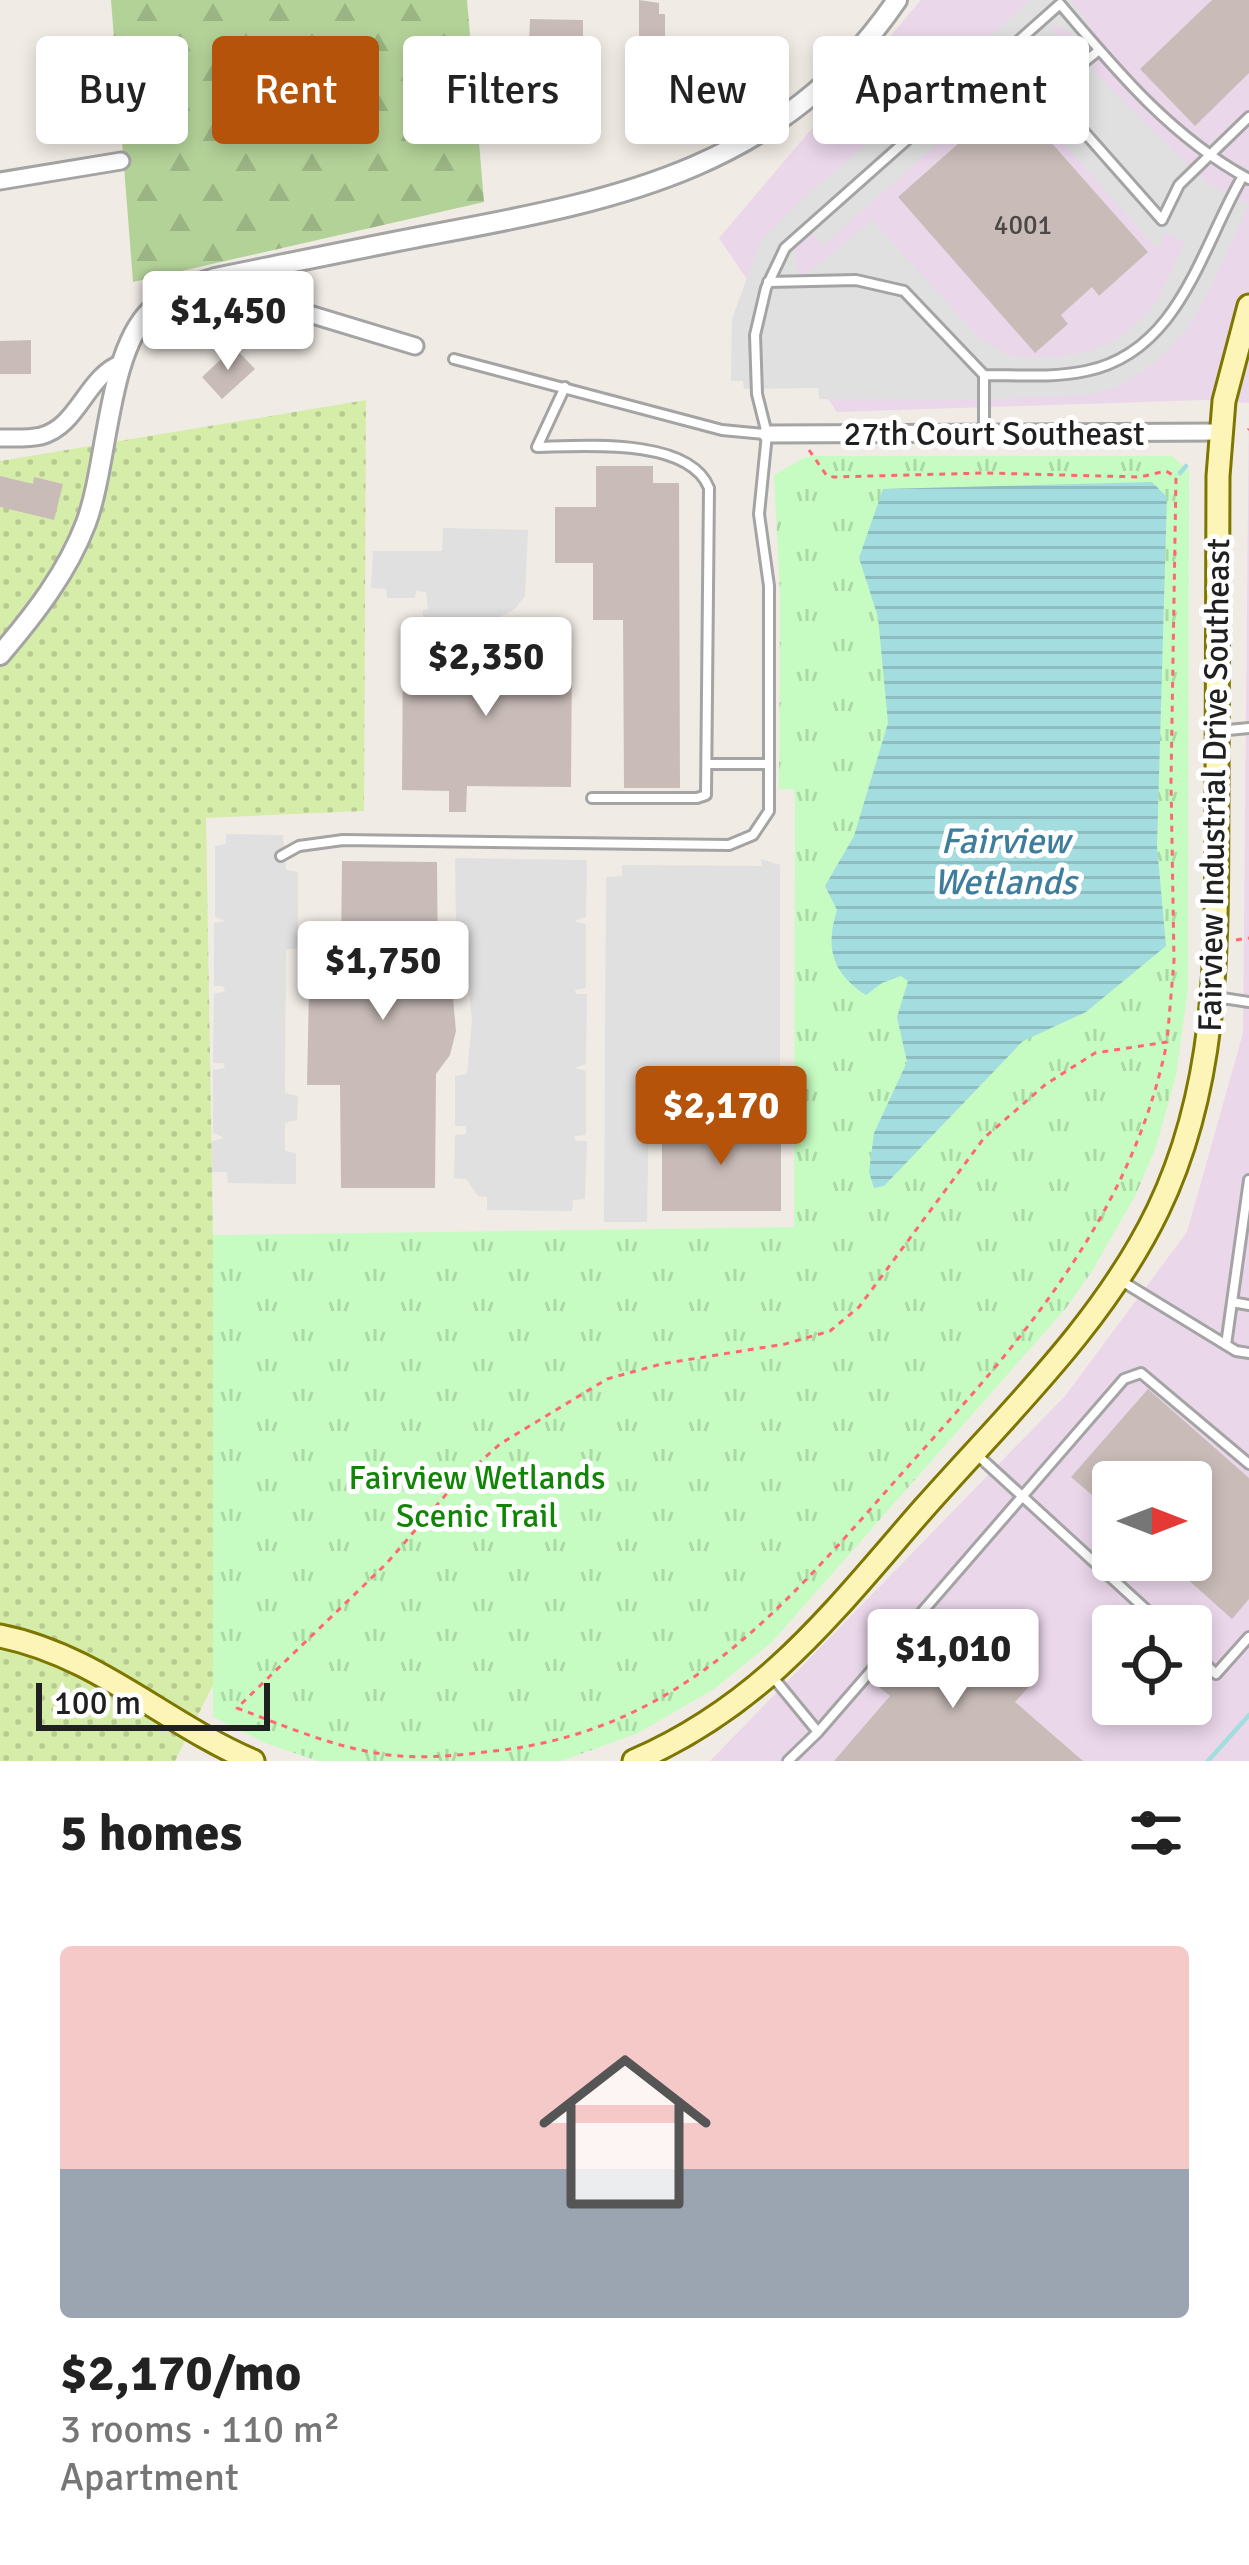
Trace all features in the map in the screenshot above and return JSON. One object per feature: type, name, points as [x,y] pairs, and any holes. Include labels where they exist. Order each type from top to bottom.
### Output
[{"type":"main road","name":"Fairview Industrial Drive Southeast","points":[[634,1761],[711,1721],[797,1653],[1088,1322],[1159,1209],[1185,1146],[1209,1048],[1214,997],[1221,432],[1233,359],[1249,306]]},
{"type":"main road","points":[[0,1636],[73,1660],[254,1761]]},
{"type":"street","points":[[0,656],[52,588],[80,539],[100,476],[122,363],[139,324],[161,302],[189,286],[231,275],[565,209],[673,177],[796,108],[858,49],[897,0]]},
{"type":"street","points":[[0,181],[121,161]]},
{"type":"street","points":[[231,275],[236,288],[250,296],[415,346]]},
{"type":"street","points":[[0,438],[55,430],[103,373],[122,363]]},
{"type":"street","name":"27th Court Southeast","points":[[766,434],[1221,432]]},
{"type":"lane","points":[[281,856],[299,847],[343,840],[729,844],[753,836],[764,825],[770,811],[769,586],[759,514],[766,434],[757,394],[755,335],[768,282],[785,248],[1060,4],[1098,51],[1173,126],[1246,177],[1217,219],[1181,299],[1162,328],[1138,349],[1087,371],[984,376]]},
{"type":"lane","points":[[1098,51],[1048,91],[1162,220],[1179,184],[1249,117]]},
{"type":"lane","points":[[768,282],[856,280],[904,291],[984,376],[984,433]]},
{"type":"lane","points":[[454,358],[722,430],[766,434]]},
{"type":"lane","points":[[565,387],[538,447],[614,444],[639,448],[692,466],[709,488],[706,795],[592,798]]},
{"type":"lane","points":[[1217,731],[1249,728]]},
{"type":"lane","points":[[709,764],[770,764]]},
{"type":"lane","points":[[1214,997],[1249,1002]]},
{"type":"lane","points":[[1226,1345],[1249,1180]]},
{"type":"lane","points":[[1119,1279],[1226,1345],[1249,1353]]},
{"type":"lane","points":[[1232,1302],[1249,1305]]},
{"type":"lane","points":[[788,1761],[1124,1379],[1141,1373],[1249,1464]]},
{"type":"lane","points":[[974,1452],[1141,1605]]},
{"type":"lane","points":[[1212,1670],[1216,1674],[1249,1637]]},
{"type":"lane","points":[[772,1676],[818,1732]]},
{"type":"path","points":[[798,434],[826,476],[833,477],[985,473],[1141,477],[1166,471],[1176,477],[1171,782],[1174,961],[1167,1042],[1160,1079],[1128,1168],[1068,1274],[965,1402],[796,1590],[709,1670],[650,1705],[606,1724],[514,1749],[448,1756],[358,1749],[237,1708],[387,1563],[455,1484],[500,1444],[607,1379],[830,1331],[859,1306],[984,1138],[1046,1084],[1095,1053],[1167,1042]]},
{"type":"shaded area","points":[[921,0],[1249,0],[1249,403],[1203,400],[837,412],[719,238],[813,127],[813,144],[1089,144],[1089,36],[890,36]]},
{"type":"shaded area","points":[[1031,0],[1070,0],[1086,18],[1093,36],[1095,73],[1206,182],[1249,204],[1187,329],[1156,362],[1120,386],[1089,395],[819,399],[818,388],[744,389],[743,381],[731,381],[732,319],[760,242],[866,144],[937,144],[823,246],[810,232],[795,247],[798,275],[804,276],[872,220],[980,339],[1010,356],[1087,352],[1114,341],[1136,324],[1157,302],[1185,242],[1163,232],[1161,249],[1154,246],[1064,144],[1089,144],[1089,36],[1073,36],[1052,25],[1058,36],[990,36]]},
{"type":"shaded area","points":[[1249,403],[1249,1761],[710,1761],[1065,1396],[1187,1232],[1243,1033]]},
{"type":"shaded area","points":[[443,528],[528,530],[525,596],[515,609],[489,622],[488,644],[423,644],[426,592],[416,591],[415,598],[387,598],[386,589],[371,588],[373,551],[442,551]]},
{"type":"shaded area","points":[[226,834],[283,835],[286,870],[298,872],[298,948],[286,950],[285,1093],[298,1096],[297,1120],[285,1123],[285,1151],[296,1153],[296,1184],[228,1183],[227,1172],[212,1172],[212,1141],[224,1138],[213,1133],[213,1070],[225,1068],[223,1063],[213,1063],[214,994],[225,991],[223,986],[214,986],[214,923],[225,921],[215,917],[215,846],[226,844]]},
{"type":"shaded area","points":[[455,858],[587,860],[586,917],[574,921],[586,924],[586,988],[575,990],[587,994],[586,1064],[574,1068],[586,1071],[586,1135],[574,1136],[576,1141],[587,1141],[585,1199],[573,1200],[572,1211],[487,1210],[487,1197],[478,1196],[466,1179],[454,1178],[455,1135],[466,1134],[466,1126],[455,1126],[455,1076],[467,1074],[472,1020],[467,975],[455,974],[456,929],[468,925],[456,923]]},
{"type":"shaded area","points":[[761,859],[780,865],[780,1107],[649,1106],[647,1222],[604,1222],[606,877],[622,876],[622,865],[762,866]]},
{"type":"green space","points":[[111,0],[467,0],[470,36],[403,36],[403,144],[479,144],[484,202],[133,282],[122,144],[188,144],[188,36],[114,36]]},
{"type":"green space","points":[[366,400],[364,811],[206,818],[213,1235],[213,1685],[175,1761],[0,1761],[0,461]]},
{"type":"green space","name":"Fairview Wetlands Scenic Trail","points":[[815,456],[1172,456],[1189,471],[1188,989],[1176,1075],[1156,1147],[1135,1196],[1066,1308],[772,1642],[714,1689],[638,1733],[561,1761],[318,1761],[265,1743],[213,1717],[213,1235],[794,1227],[795,801],[794,789],[779,789],[780,592],[774,475]]},
{"type":"water","name":"Fairview Wetlands","points":[[1152,482],[1167,497],[1157,846],[1166,946],[1086,1012],[1023,1041],[884,1186],[874,1188],[869,1172],[874,1133],[907,1062],[897,1017],[908,981],[901,976],[866,995],[845,978],[834,959],[837,910],[825,886],[854,836],[888,723],[878,617],[859,558],[883,489]]},
{"type":"building","points":[[639,0],[659,3],[659,14],[665,14],[665,36],[639,36]]},
{"type":"building","points":[[1212,0],[1249,0],[1249,73],[1195,126],[1140,69]]},
{"type":"building","points":[[530,19],[583,20],[583,36],[529,36]]},
{"type":"building","points":[[958,144],[1053,144],[1148,252],[1099,296],[1092,287],[1061,315],[1068,324],[1035,353],[898,197]]},
{"type":"building","points":[[31,340],[31,374],[0,374],[0,341]]},
{"type":"building","points":[[234,347],[255,369],[222,399],[202,377]]},
{"type":"building","points":[[596,466],[653,466],[653,483],[679,483],[680,788],[624,788],[623,620],[593,620],[593,563],[555,563],[555,507],[596,507]]},
{"type":"building","points":[[0,476],[33,484],[34,477],[63,484],[54,520],[0,507]]},
{"type":"building","points":[[403,647],[572,649],[571,787],[467,786],[466,812],[449,812],[449,791],[402,790]]},
{"type":"building","points":[[342,861],[437,862],[438,977],[453,998],[456,1031],[450,1055],[436,1074],[435,1188],[341,1188],[340,1085],[307,1085],[310,942],[341,943]]},
{"type":"building","points":[[662,1123],[706,1124],[706,1130],[781,1124],[781,1211],[662,1211]]},
{"type":"building","points":[[1148,1389],[1249,1478],[1249,1599],[1232,1619],[1189,1581],[1212,1581],[1212,1461],[1092,1461],[1092,1495],[1071,1477]]},
{"type":"building","points":[[922,1627],[963,1663],[984,1639],[1033,1682],[1015,1702],[1083,1761],[834,1761],[890,1696],[874,1683]]},
{"type":"waterway","points":[[1180,473],[1186,466]]},
{"type":"waterway","points":[[1208,1761],[1249,1715]]}]
